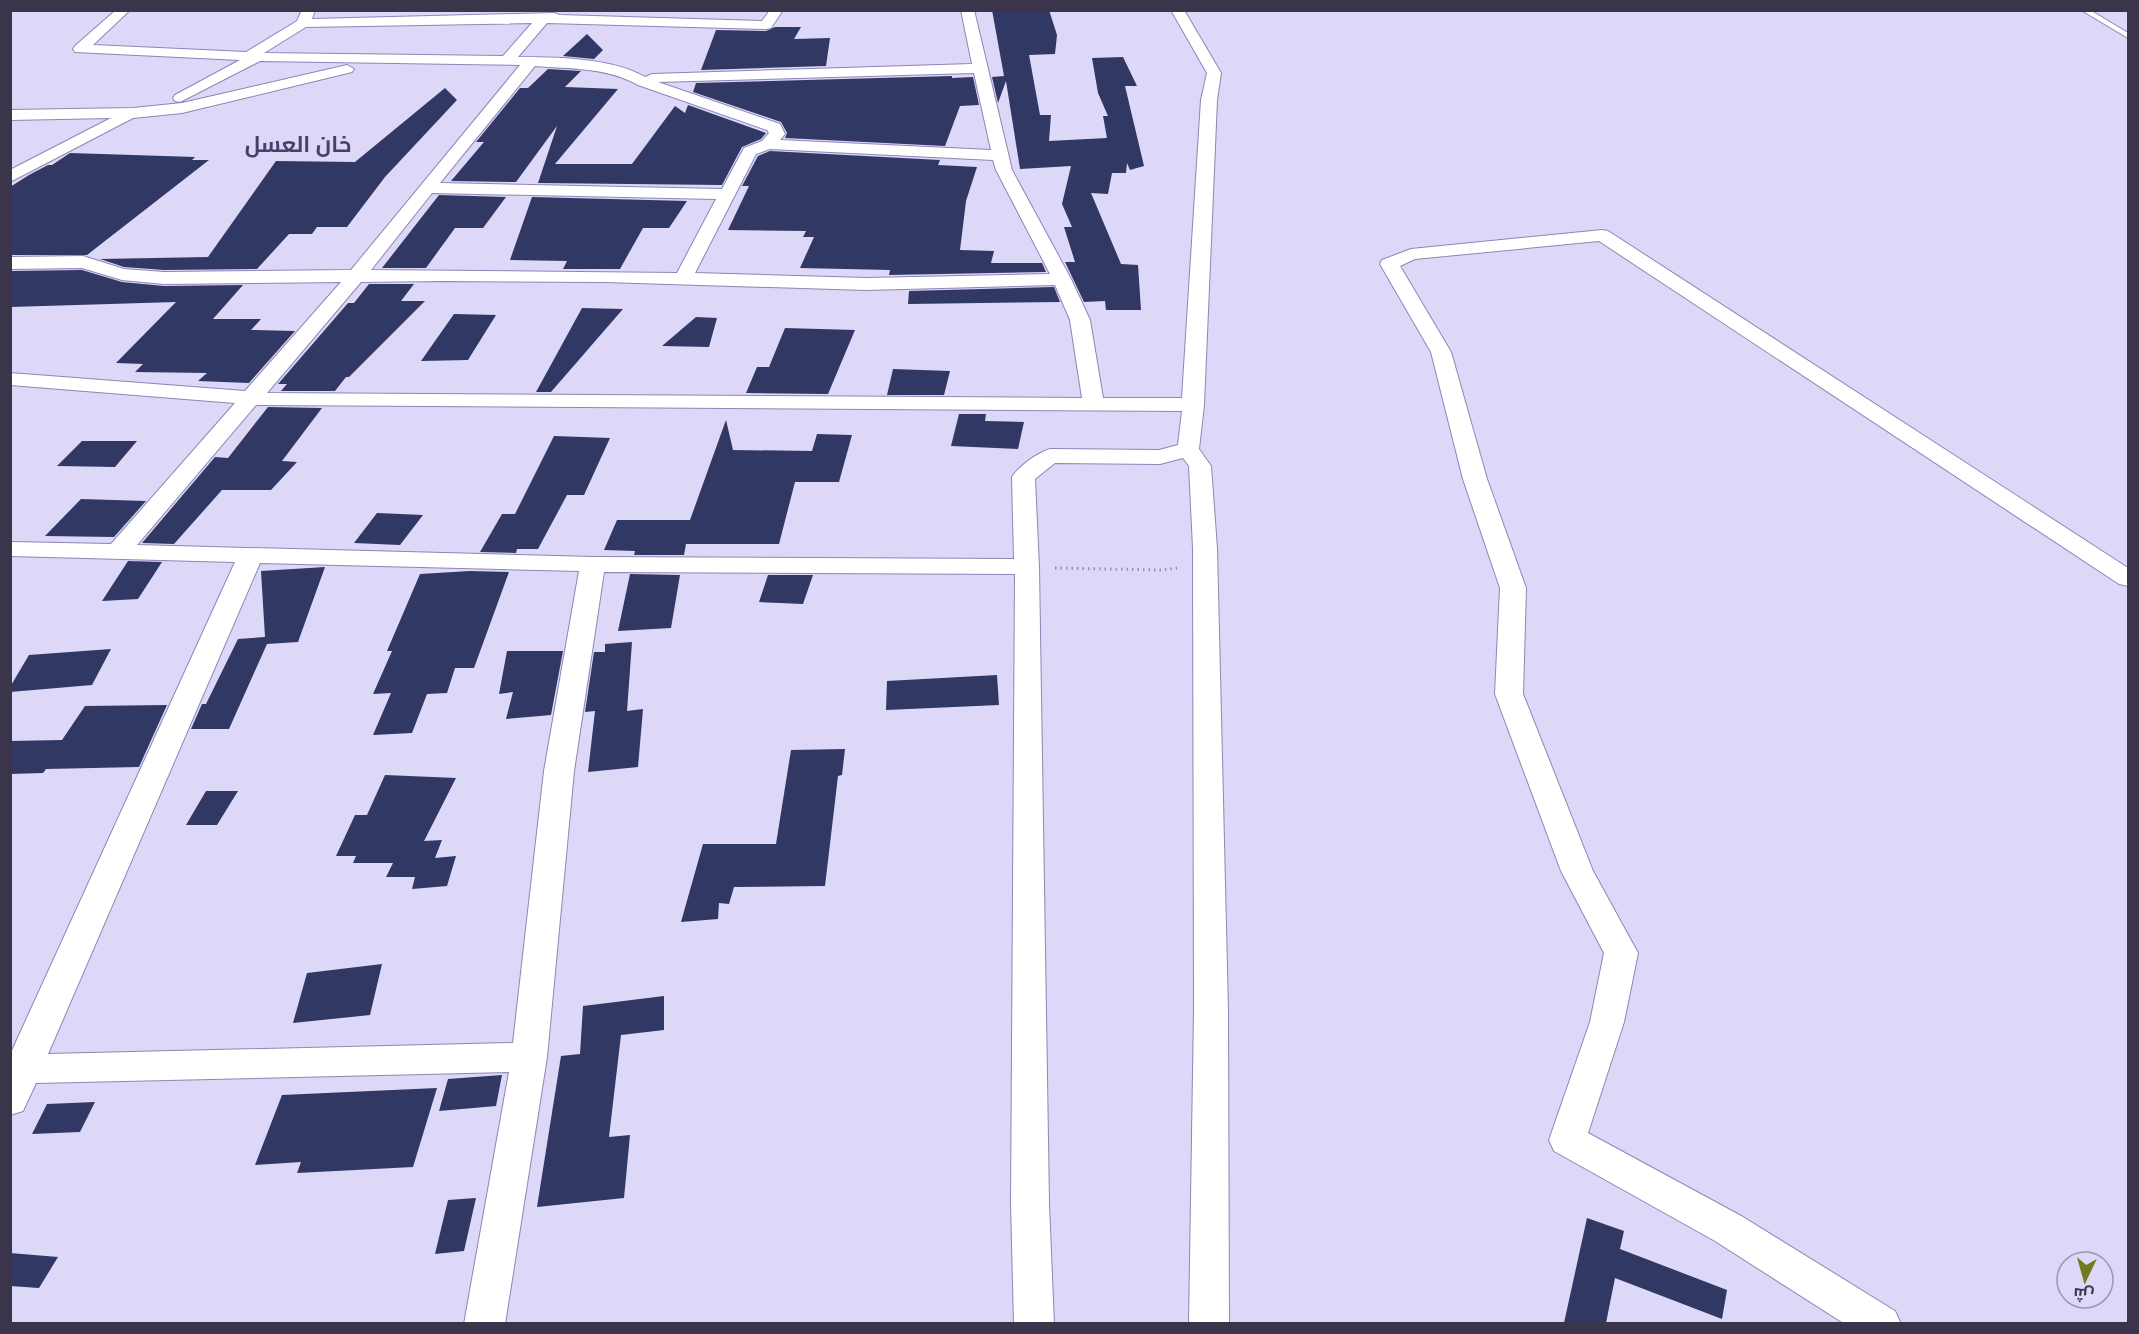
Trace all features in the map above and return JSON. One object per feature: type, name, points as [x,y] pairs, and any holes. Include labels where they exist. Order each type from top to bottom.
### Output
[{"type":"street","points":[[124,10],[80,49],[252,57],[508,60],[606,68],[774,127],[777,134],[768,144]]},
{"type":"street","points":[[508,60],[543,19],[585,10]]},
{"type":"street","points":[[158,110],[252,57],[306,17],[543,19],[766,25],[777,10]]},
{"type":"street","points":[[967,10],[1004,170],[1062,279],[1080,320],[1093,403]]},
{"type":"street","points":[[1177,10],[1214,73],[1209,100],[1193,405],[1188,449],[1200,466],[1204,565],[1210,1010],[1209,1323]]},
{"type":"street","points":[[10,115],[133,112],[182,108],[390,59]]},
{"type":"street","points":[[117,553],[356,276],[531,61]]},
{"type":"street","points":[[638,78],[981,68]]},
{"type":"street","points":[[10,177],[133,112]]},
{"type":"street","points":[[684,277],[750,151],[768,144],[1000,155]]},
{"type":"street","points":[[428,188],[727,194]]},
{"type":"street","points":[[1881,1323],[1729,1229],[1567,1140],[1607,1022],[1622,953],[1577,871],[1509,694],[1513,588],[1475,479],[1441,352],[1389,264],[1411,254],[1602,235],[2128,579]]},
{"type":"street","points":[[10,263],[84,262],[122,274],[164,278],[684,277],[866,284],[1062,279]]},
{"type":"street","points":[[10,379],[251,398],[1193,405]]},
{"type":"street","points":[[1035,1323],[1030,1204],[1027,567],[1023,477],[1050,456],[1160,457],[1188,449]]},
{"type":"street","points":[[10,549],[593,564],[1027,567]]},
{"type":"street","points":[[251,555],[15,1079],[529,1056]]},
{"type":"street","points":[[484,1323],[529,1056],[559,771],[593,564]]},
{"type":"lane","points":[[2084,10],[2128,36]]},
{"type":"path","points":[[1027,567],[1162,570],[1204,565]]},
{"type":"building","points":[[992,10],[1049,10],[1057,35],[1055,54],[1029,55],[1040,115],[1051,115],[1049,141],[1107,138],[1103,116],[1108,116],[1098,93],[1092,58],[1123,57],[1137,86],[1125,86],[1144,166],[1130,170],[1127,163],[1126,173],[1112,173],[1108,194],[1091,193],[1121,264],[1138,265],[1141,310],[1106,310],[1105,301],[1084,302],[1065,262],[1075,262],[1064,227],[1072,227],[1062,204],[1071,166],[1020,169],[1006,81],[998,103],[992,77],[1004,76]]},
{"type":"building","points":[[775,27],[801,27],[794,39],[830,38],[826,66],[701,70],[716,30],[766,31]]},
{"type":"building","points":[[587,34],[603,50],[594,59],[563,56]]},
{"type":"building","points":[[548,69],[581,71],[565,87],[618,89],[555,164],[632,164],[675,106],[685,113],[688,105],[766,133],[761,139],[742,147],[722,185],[538,183],[557,126],[516,182],[451,181],[484,142],[476,142],[520,88],[528,88]]},
{"type":"building","points":[[952,76],[952,78],[973,77],[979,105],[960,106],[945,146],[785,138],[787,133],[781,122],[693,92],[696,83]]},
{"type":"building","points":[[445,88],[457,100],[385,177],[347,227],[317,227],[312,234],[289,234],[257,269],[164,270],[124,267],[100,259],[208,257],[276,161],[355,162]]},
{"type":"building","points":[[770,151],[940,160],[938,165],[977,167],[966,201],[960,250],[994,251],[991,263],[1042,263],[1046,272],[889,275],[890,270],[800,268],[814,237],[803,237],[806,231],[728,230],[749,186],[742,186],[758,156]]},
{"type":"building","points":[[70,153],[195,157],[192,160],[209,160],[87,255],[10,255],[10,187]]},
{"type":"building","points":[[439,195],[506,197],[483,228],[455,228],[426,268],[382,268]]},
{"type":"building","points":[[532,197],[687,201],[669,228],[643,228],[620,269],[563,269],[567,261],[510,260]]},
{"type":"building","points":[[82,270],[122,282],[164,286],[243,285],[213,319],[261,319],[251,330],[295,331],[249,383],[198,381],[207,373],[135,372],[143,364],[116,363],[176,302],[10,307],[10,271]]},
{"type":"building","points":[[369,284],[414,284],[401,301],[425,301],[349,377],[346,377],[335,391],[281,391],[287,384],[278,384],[348,303],[354,303]]},
{"type":"building","points":[[1054,287],[1060,302],[908,304],[909,291]]},
{"type":"building","points":[[582,308],[623,309],[551,392],[536,392]]},
{"type":"building","points":[[454,314],[496,315],[468,360],[421,361]]},
{"type":"building","points":[[696,317],[717,318],[709,347],[662,346]]},
{"type":"building","points":[[785,328],[855,330],[828,394],[746,393],[757,367],[769,367]]},
{"type":"building","points":[[893,369],[950,371],[944,395],[887,395]]},
{"type":"building","points":[[268,407],[322,408],[282,461],[297,462],[271,490],[222,490],[174,544],[142,543],[215,457],[228,458]]},
{"type":"building","points":[[959,414],[986,414],[985,421],[1024,422],[1018,449],[951,446]]},
{"type":"building","points":[[726,420],[733,450],[812,451],[817,434],[852,435],[839,482],[795,482],[779,544],[686,544],[684,555],[634,555],[635,551],[604,550],[617,520],[690,520]]},
{"type":"building","points":[[554,436],[610,438],[584,495],[567,495],[538,549],[517,549],[516,553],[480,552],[502,514],[515,514]]},
{"type":"building","points":[[82,441],[137,441],[115,467],[57,466]]},
{"type":"building","points":[[81,499],[146,501],[114,537],[45,536]]},
{"type":"building","points":[[377,513],[423,515],[400,545],[354,543]]},
{"type":"building","points":[[128,561],[162,562],[138,599],[102,601]]},
{"type":"building","points":[[325,567],[298,642],[267,644],[229,729],[191,729],[202,704],[206,704],[238,639],[265,637],[261,571]]},
{"type":"building","points":[[470,571],[509,572],[474,668],[455,668],[447,693],[427,694],[412,733],[373,735],[391,693],[373,694],[392,651],[387,651],[420,574]]},
{"type":"building","points":[[630,574],[680,575],[671,628],[618,631]]},
{"type":"building","points":[[768,575],[813,575],[803,604],[759,602]]},
{"type":"building","points":[[632,642],[627,711],[643,709],[638,767],[588,772],[595,711],[585,712],[594,652],[605,652],[605,644]]},
{"type":"building","points":[[111,649],[92,685],[10,692],[10,687],[29,655]]},
{"type":"building","points":[[507,651],[563,651],[551,715],[506,719],[513,692],[499,694]]},
{"type":"building","points":[[997,675],[999,705],[886,710],[887,681]]},
{"type":"building","points":[[167,705],[139,767],[46,769],[43,773],[10,774],[10,741],[62,740],[85,706]]},
{"type":"building","points":[[845,749],[842,775],[838,776],[825,886],[734,887],[729,904],[719,903],[718,919],[681,922],[703,844],[776,844],[791,750]]},
{"type":"building","points":[[385,775],[456,778],[424,841],[442,840],[435,858],[456,856],[447,886],[412,889],[415,877],[386,877],[393,863],[353,863],[356,856],[336,856],[355,815],[367,815]]},
{"type":"building","points":[[206,791],[238,791],[217,825],[186,825]]},
{"type":"building","points":[[382,964],[370,1015],[293,1023],[307,973]]},
{"type":"building","points":[[664,996],[664,1030],[621,1035],[609,1137],[630,1135],[624,1198],[537,1207],[561,1056],[580,1054],[583,1006]]},
{"type":"building","points":[[502,1075],[496,1106],[439,1111],[448,1079]]},
{"type":"building","points":[[437,1088],[413,1167],[297,1173],[301,1162],[255,1165],[282,1095]]},
{"type":"building","points":[[95,1102],[80,1132],[32,1134],[47,1104]]},
{"type":"building","points":[[476,1198],[464,1251],[435,1254],[448,1200]]},
{"type":"building","points":[[1587,1218],[1624,1231],[1620,1249],[1727,1290],[1722,1319],[1615,1278],[1606,1323],[1564,1323]]},
{"type":"building","points":[[10,1253],[58,1257],[39,1288],[10,1286]]},
{"type":"district","name":"خان العسل","points":[[298,143]]}]
